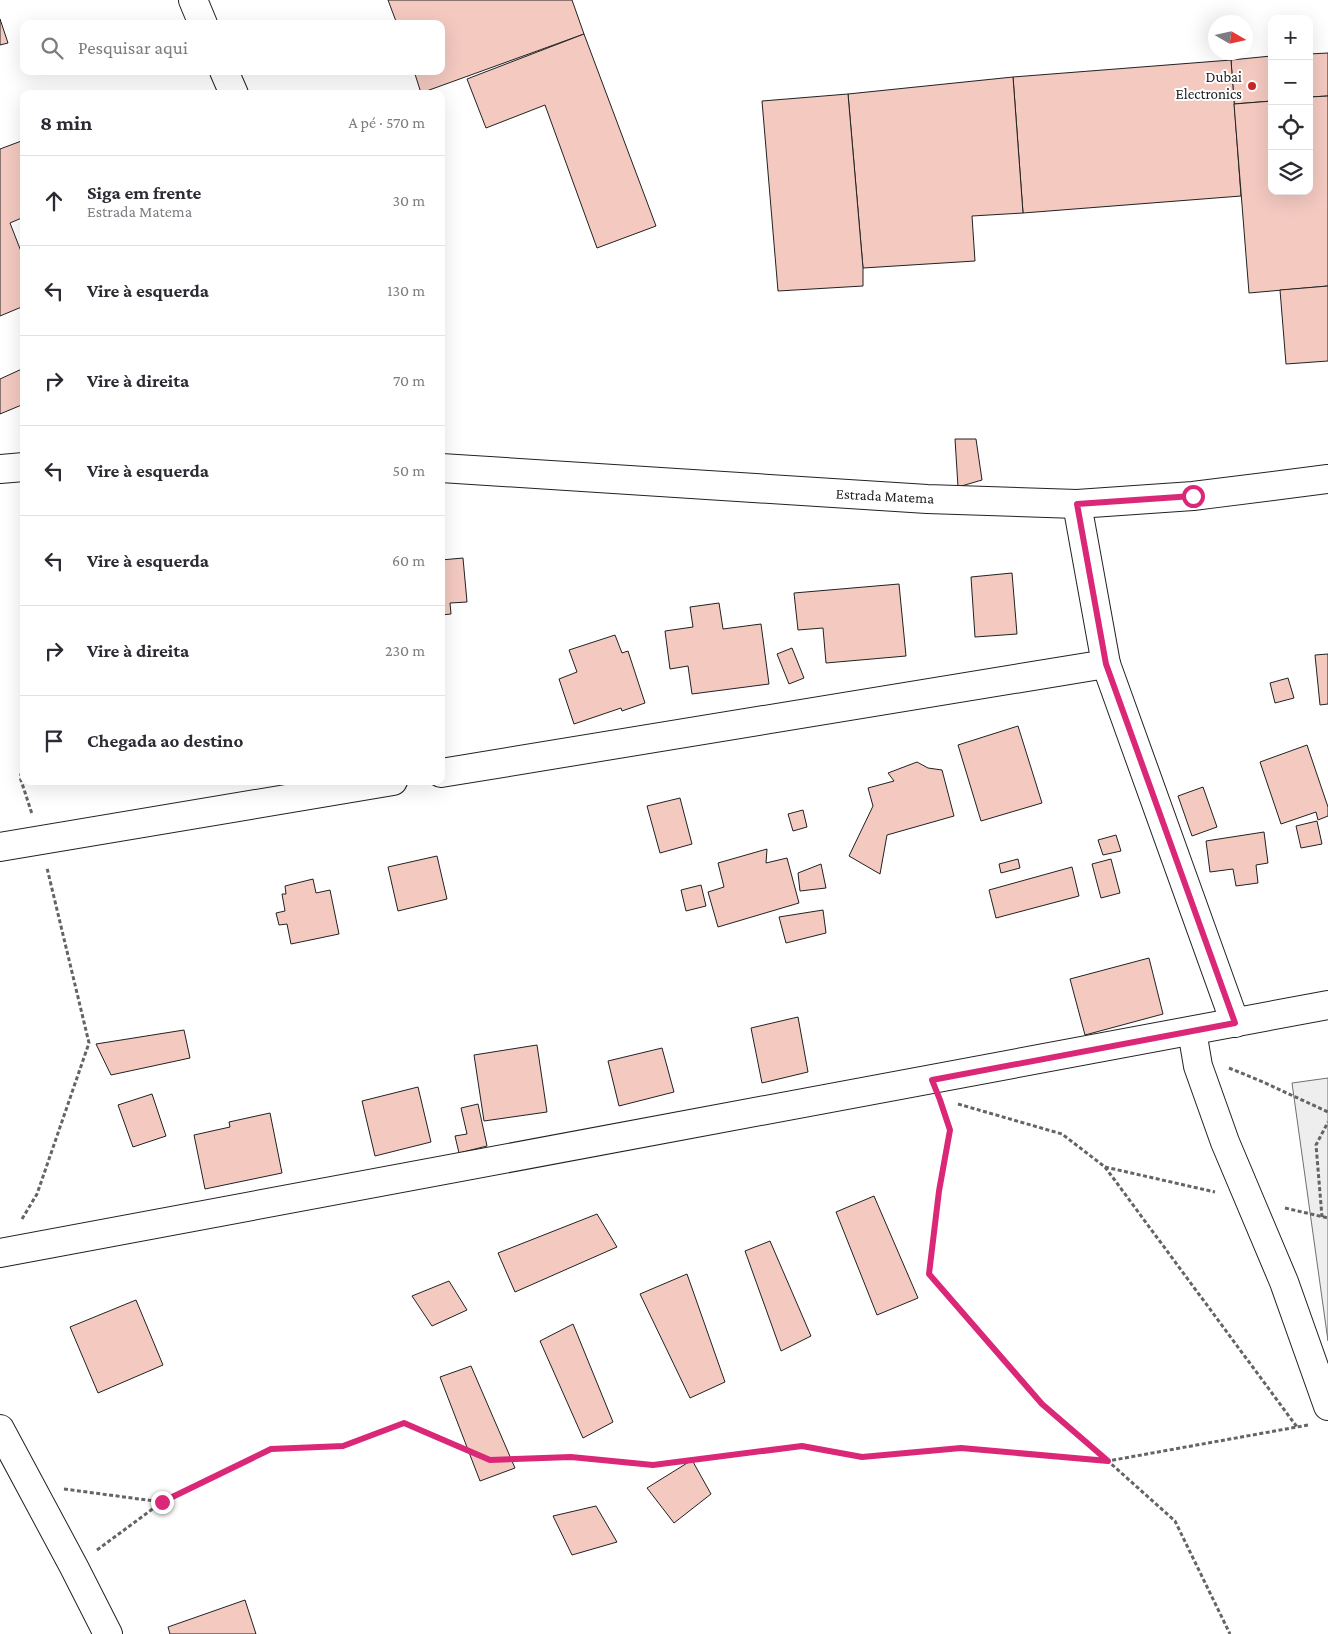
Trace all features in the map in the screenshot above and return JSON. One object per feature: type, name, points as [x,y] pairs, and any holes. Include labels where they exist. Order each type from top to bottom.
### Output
[{"type":"street","points":[[193,0],[201,20]]},
{"type":"street","points":[[226,75],[232,90]]},
{"type":"street","points":[[0,468],[20,467]]},
{"type":"street","name":"Estrada Matema","points":[[445,468],[927,499],[1077,504],[1193,496],[1328,479]]},
{"type":"street","points":[[1077,504],[1106,664],[1235,1023]]},
{"type":"street","points":[[445,772],[1106,664]]},
{"type":"street","points":[[0,847],[369,785]]},
{"type":"street","points":[[2,1253],[936,1090],[1194,1043],[1235,1023],[1328,1005]]},
{"type":"street","points":[[1194,1043],[1225,1142],[1284,1282],[1320,1415]]},
{"type":"street","points":[[0,1429],[108,1634]]},
{"type":"path","points":[[2,1253],[37,1194],[89,1042],[40,839],[23,785]]},
{"type":"path","points":[[1194,1043],[1203,1057],[1328,1112]]},
{"type":"path","points":[[936,1090],[1062,1134],[1105,1167],[1297,1428]]},
{"type":"path","points":[[936,1090],[950,1130],[939,1191],[929,1274],[1042,1404],[1175,1521],[1230,1634]]},
{"type":"path","points":[[1322,1217],[1316,1146],[1328,1122]]},
{"type":"path","points":[[74,1567],[162,1502],[271,1449],[343,1446],[404,1423],[490,1460],[571,1457],[653,1465],[802,1446],[862,1457],[961,1448],[1108,1461],[1297,1428],[1320,1415]]},
{"type":"path","points":[[30,1485],[162,1502]]},
{"type":"shaded area","points":[[1328,1078],[1328,1341],[1292,1083]]},
{"type":"building","points":[[388,0],[572,0],[584,34],[429,90],[420,90],[415,75],[445,75],[445,20],[396,20]]},
{"type":"building","points":[[0,19],[8,43],[0,45]]},
{"type":"building","points":[[584,34],[656,226],[597,248],[545,105],[486,128],[467,79]]},
{"type":"building","points":[[1328,53],[1328,96],[1313,97],[1313,54]]},
{"type":"building","name":"Dubai Electronics","points":[[1268,56],[1268,101],[1234,104],[1231,60],[1253,60],[1253,58]]},
{"type":"building","points":[[1231,60],[1241,196],[1023,213],[1013,77]]},
{"type":"building","points":[[1013,77],[1023,213],[972,216],[975,261],[863,268],[848,94]]},
{"type":"building","points":[[848,94],[863,286],[778,291],[762,101]]},
{"type":"building","points":[[1328,96],[1328,286],[1249,293],[1234,104],[1268,101],[1268,195],[1313,195],[1313,97]]},
{"type":"building","points":[[20,142],[20,219],[10,223],[20,249],[20,308],[0,316],[0,149]]},
{"type":"building","points":[[1328,286],[1328,361],[1286,364],[1280,290]]},
{"type":"building","points":[[20,370],[20,406],[0,414],[0,379]]},
{"type":"building","points":[[955,439],[976,439],[982,480],[958,487]]},
{"type":"building","points":[[463,558],[467,602],[450,603],[451,614],[445,615],[445,560]]},
{"type":"building","points":[[1012,573],[1017,634],[975,637],[971,577]]},
{"type":"building","points":[[899,584],[906,656],[826,663],[823,628],[798,630],[794,593]]},
{"type":"building","points":[[719,603],[723,629],[761,624],[769,684],[692,694],[688,666],[670,669],[665,631],[693,627],[690,607]]},
{"type":"building","points":[[615,635],[622,653],[628,651],[645,703],[622,711],[621,708],[574,724],[559,679],[577,672],[569,650]]},
{"type":"building","points":[[792,648],[804,678],[789,684],[777,654]]},
{"type":"building","points":[[1328,654],[1328,704],[1320,705],[1315,655]]},
{"type":"building","points":[[1288,678],[1294,698],[1275,703],[1270,683]]},
{"type":"building","points":[[1018,726],[1042,803],[981,821],[958,745]]},
{"type":"building","points":[[1307,745],[1328,807],[1328,816],[1318,820],[1316,812],[1281,824],[1260,762]]},
{"type":"building","points":[[917,762],[928,768],[942,770],[954,816],[887,835],[880,874],[849,856],[873,806],[868,788],[894,781],[888,773]]},
{"type":"building","points":[[1203,787],[1217,827],[1192,836],[1178,796]]},
{"type":"building","points":[[680,798],[692,844],[660,853],[647,806]]},
{"type":"building","points":[[803,810],[807,827],[793,831],[788,814]]},
{"type":"building","points":[[1317,821],[1322,844],[1301,848],[1296,826]]},
{"type":"building","points":[[1264,832],[1268,863],[1256,865],[1258,883],[1236,886],[1233,869],[1210,872],[1206,841]]},
{"type":"building","points":[[1116,835],[1121,851],[1103,855],[1098,840]]},
{"type":"building","points":[[767,849],[766,863],[787,858],[799,903],[718,927],[708,892],[724,887],[718,863]]},
{"type":"building","points":[[437,856],[447,899],[398,911],[388,867]]},
{"type":"building","points":[[1018,859],[1020,868],[1001,873],[999,864]]},
{"type":"building","points":[[1111,859],[1120,893],[1101,898],[1092,864]]},
{"type":"building","points":[[821,864],[826,888],[800,891],[798,873]]},
{"type":"building","points":[[1072,867],[1079,896],[996,918],[989,890]]},
{"type":"building","points":[[313,879],[316,893],[330,890],[339,934],[291,944],[287,924],[279,925],[276,913],[285,911],[282,894],[286,894],[285,886]]},
{"type":"building","points":[[701,885],[706,906],[686,911],[681,890]]},
{"type":"building","points":[[823,910],[826,933],[786,943],[779,917]]},
{"type":"building","points":[[1149,958],[1163,1014],[1085,1035],[1070,979]]},
{"type":"building","points":[[798,1017],[808,1072],[762,1083],[751,1028]]},
{"type":"building","points":[[184,1030],[190,1058],[111,1075],[96,1044]]},
{"type":"building","points":[[537,1045],[547,1112],[484,1121],[474,1055]]},
{"type":"building","points":[[662,1048],[674,1092],[619,1106],[608,1061]]},
{"type":"building","points":[[418,1087],[431,1142],[375,1156],[362,1101]]},
{"type":"building","points":[[152,1094],[166,1136],[133,1147],[118,1105]]},
{"type":"building","points":[[478,1104],[487,1146],[459,1153],[455,1136],[467,1134],[461,1108]]},
{"type":"building","points":[[270,1113],[282,1173],[205,1189],[194,1135],[230,1127],[229,1122]]},
{"type":"building","points":[[874,1196],[918,1298],[877,1315],[836,1212]]},
{"type":"building","points":[[597,1214],[617,1247],[515,1292],[498,1253]]},
{"type":"building","points":[[770,1241],[811,1336],[781,1351],[745,1251]]},
{"type":"building","points":[[687,1274],[725,1382],[690,1398],[640,1294]]},
{"type":"building","points":[[449,1281],[467,1310],[432,1326],[412,1296]]},
{"type":"building","points":[[136,1300],[163,1365],[98,1393],[70,1327]]},
{"type":"building","points":[[573,1324],[613,1422],[583,1438],[540,1341]]},
{"type":"building","points":[[471,1366],[515,1468],[480,1481],[440,1377]]},
{"type":"building","points":[[692,1460],[711,1494],[674,1523],[647,1488]]},
{"type":"building","points":[[596,1506],[617,1542],[572,1555],[553,1516]]},
{"type":"building","points":[[245,1600],[256,1634],[170,1634],[168,1627]]},
{"type":"place","name":"Dubai Electronics","points":[[1252,86]]},
{"type":"route","points":[[162,1502],[271,1449],[343,1446],[404,1423],[490,1460],[571,1457],[653,1465],[802,1446],[862,1457],[961,1448],[1108,1461],[1042,1404],[929,1274],[939,1191],[950,1130],[932,1080],[1235,1023],[1106,664],[1077,504],[1193,496]]}]
